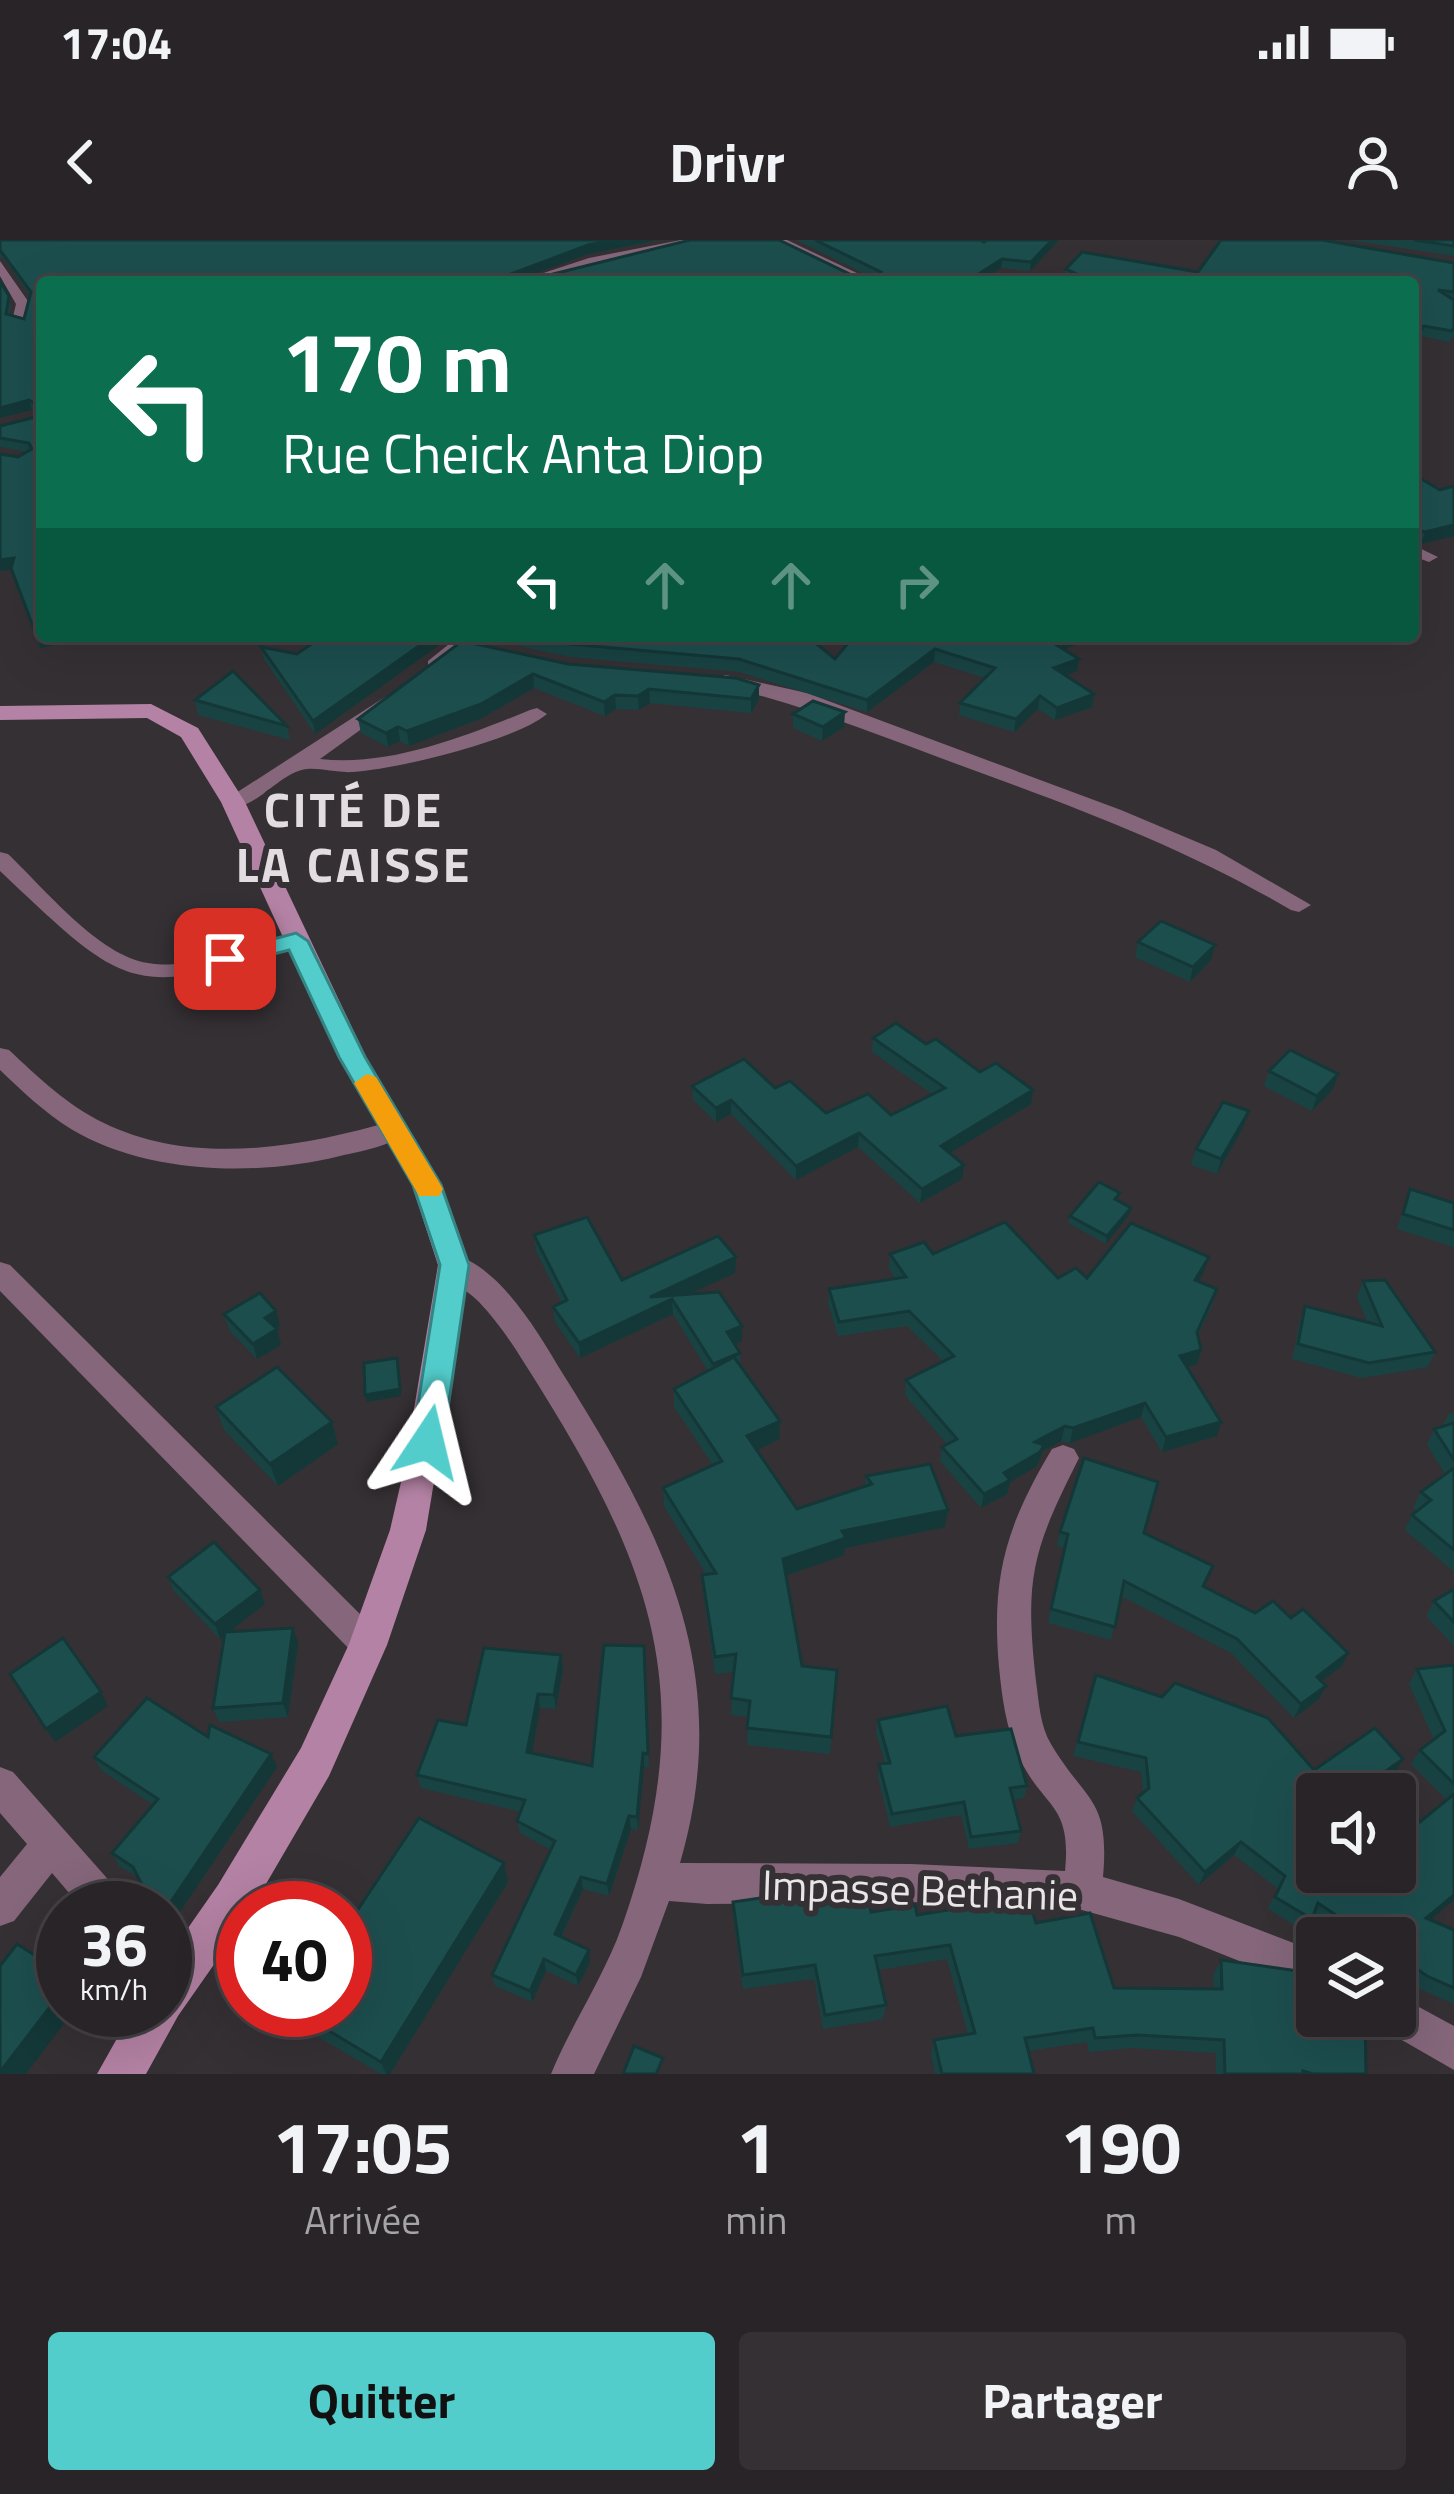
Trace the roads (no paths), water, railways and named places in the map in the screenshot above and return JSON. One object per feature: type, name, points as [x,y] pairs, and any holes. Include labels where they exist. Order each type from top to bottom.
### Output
[{"type":"street","points":[[543,276],[700,240]]},
{"type":"street","points":[[777,240],[856,276]]},
{"type":"street","points":[[0,265],[23,304],[26,325],[0,323]]},
{"type":"street","points":[[233,802],[302,762],[463,642]]},
{"type":"street","points":[[471,642],[490,649]]},
{"type":"street","points":[[710,679],[804,701],[1162,831],[1240,868],[1299,905]]},
{"type":"street","points":[[0,713],[151,711],[190,733],[233,802],[296,941],[393,1130],[427,1185],[454,1265],[422,1469],[368,1646],[305,1779],[233,1900],[192,1956]]},
{"type":"street","points":[[302,762],[319,768],[398,758],[537,714]]},
{"type":"street","points":[[0,860],[80,931],[141,970],[184,968],[296,941]]},
{"type":"street","points":[[0,1056],[66,1114],[113,1138],[168,1150],[299,1157],[355,1147],[393,1130]]},
{"type":"street","points":[[454,1265],[484,1284],[596,1450],[632,1516],[663,1597],[678,1655],[684,1712],[681,1759],[655,1880],[641,1927],[572,2074]]},
{"type":"street","points":[[0,1273],[368,1646]]},
{"type":"street","points":[[1064,1458],[1030,1513],[1015,1560],[1010,1606],[1022,1706],[1034,1750],[1080,1812],[1086,1848],[1082,1892]]},
{"type":"street","points":[[0,1784],[83,1881]]},
{"type":"street","points":[[0,1907],[51,1844]]},
{"type":"street","name":"Impasse Bethanie","points":[[655,1880],[707,1885],[910,1882],[1082,1892],[1179,1918],[1296,1964]]},
{"type":"street","points":[[1416,2030],[1450,2056]]},
{"type":"street","points":[[120,2074],[141,2037]]},
{"type":"district","name":"CITÉ DE LA CAISSE","points":[[354,838]]}]
